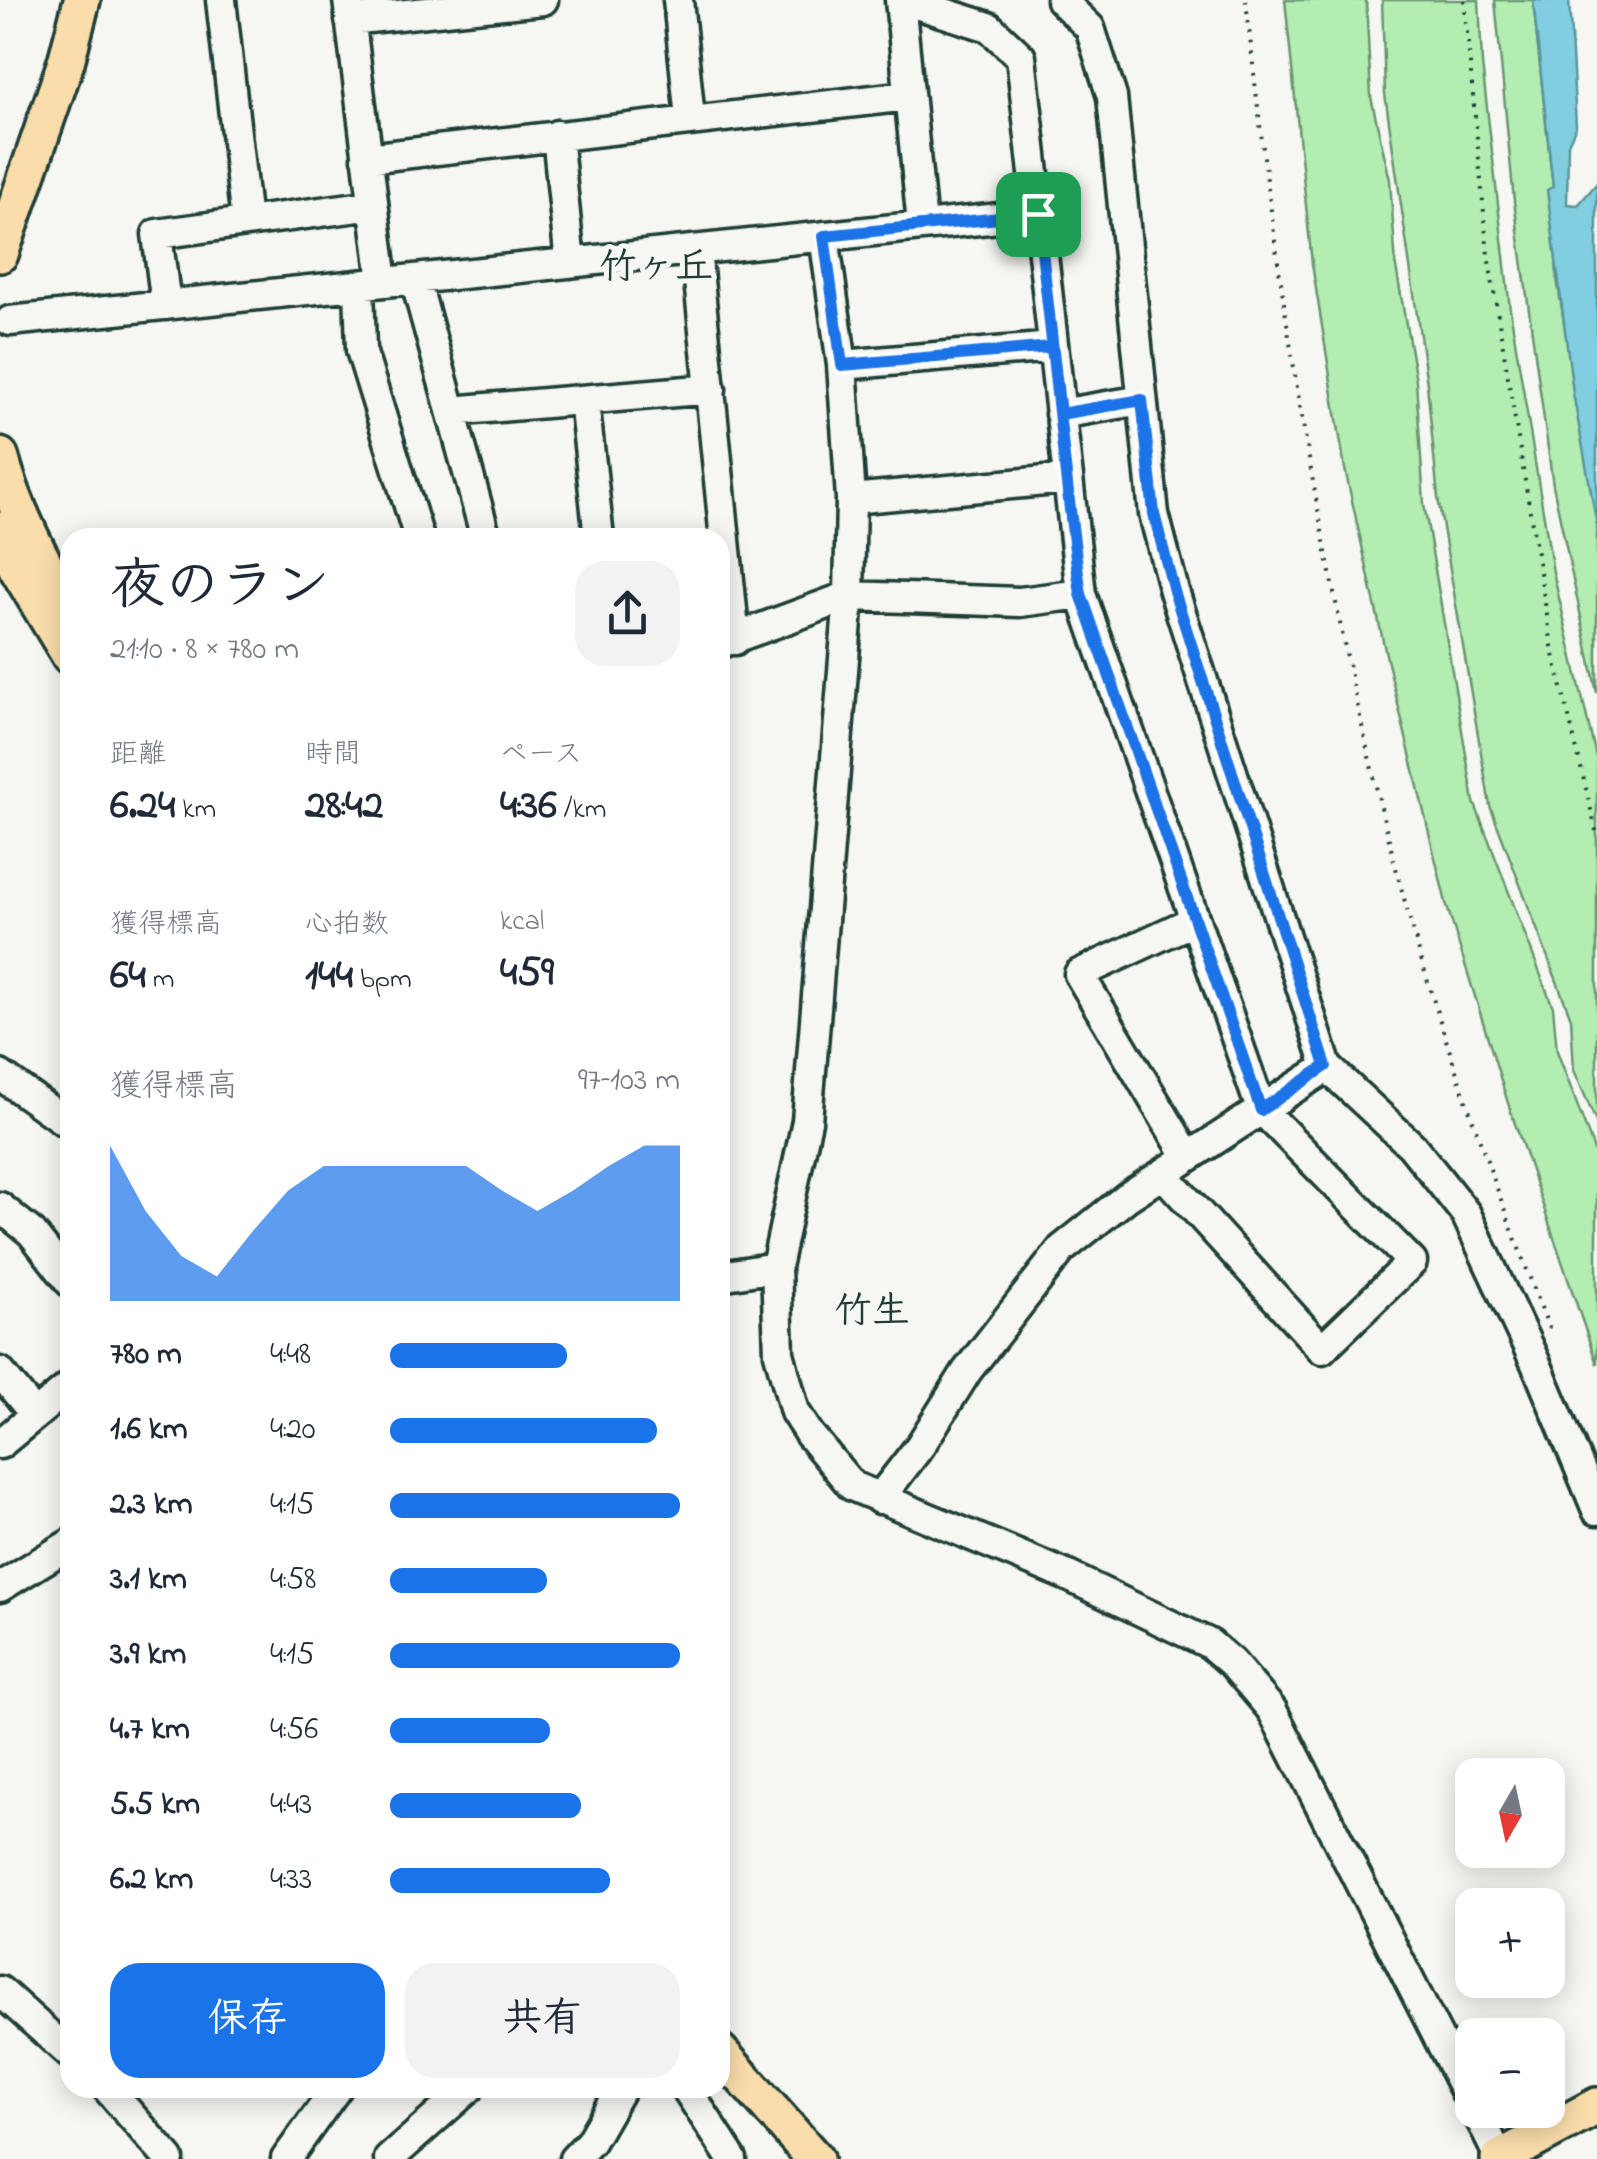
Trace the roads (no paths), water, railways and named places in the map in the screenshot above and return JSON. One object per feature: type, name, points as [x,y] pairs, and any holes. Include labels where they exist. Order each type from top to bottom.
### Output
[{"type":"main road","points":[[0,254],[66,62],[82,0]]},
{"type":"main road","points":[[0,456],[37,553],[60,593]]},
{"type":"main road","points":[[0,530],[16,568],[60,640]]},
{"type":"main road","points":[[730,2063],[814,2159]]},
{"type":"main road","points":[[1500,2159],[1597,2106]]},
{"type":"street","points":[[221,0],[246,222]]},
{"type":"street","points":[[417,528],[361,350],[371,284],[373,204],[349,10],[543,0]]},
{"type":"street","points":[[678,0],[690,120]]},
{"type":"street","points":[[922,225],[902,0],[990,27],[1021,57],[1081,594],[1261,1110],[1412,1262],[1322,1349],[1163,1174]]},
{"type":"street","points":[[1060,0],[1090,28],[1112,97],[1154,514],[1174,591],[1326,1066],[1412,1146],[1466,1214],[1538,1368],[1597,1510]]},
{"type":"street","points":[[368,158],[908,96]]},
{"type":"street","points":[[557,135],[570,263]]},
{"type":"street","points":[[166,305],[157,234],[373,204]]},
{"type":"street","points":[[10,321],[1038,214]]},
{"type":"street","points":[[824,236],[842,365],[851,500],[850,596],[808,1122],[776,1267],[779,1354],[795,1412],[852,1486],[1120,1600],[1210,1644],[1232,1663],[1272,1710],[1455,2070]]},
{"type":"street","points":[[696,250],[720,528]]},
{"type":"street","points":[[415,279],[483,528]]},
{"type":"street","points":[[842,365],[1052,347]]},
{"type":"street","points":[[451,411],[711,389]]},
{"type":"street","points":[[584,400],[598,528]]},
{"type":"street","points":[[1060,414],[1142,400]]},
{"type":"street","points":[[851,500],[1067,479]]},
{"type":"street","points":[[730,641],[850,596],[1020,602],[1081,594]]},
{"type":"street","points":[[1188,1158],[1080,974],[1193,921]]},
{"type":"street","points":[[879,1499],[920,1446],[967,1371],[1062,1249],[1127,1197],[1326,1066]]},
{"type":"street","points":[[0,1075],[60,1118]]},
{"type":"street","points":[[0,1207],[32,1233],[60,1269]]},
{"type":"street","points":[[730,1274],[776,1267]]},
{"type":"street","points":[[0,1372],[36,1415]]},
{"type":"street","points":[[0,1444],[60,1395]]},
{"type":"street","points":[[0,1586],[60,1550]]},
{"type":"street","points":[[0,1991],[60,2045]]},
{"type":"street","points":[[117,2098],[169,2159]]},
{"type":"street","points":[[286,2159],[330,2098]]},
{"type":"street","points":[[389,2159],[458,2098]]},
{"type":"street","points":[[574,2159],[590,2142],[616,2098]]},
{"type":"street","points":[[692,2098],[732,2159]]},
{"type":"street","points":[[1484,2128],[1500,2159]]},
{"type":"water","points":[[1533,0],[1569,0],[1576,126],[1568,144],[1567,204],[1578,205],[1597,183],[1597,525],[1573,393],[1547,190],[1553,187]]},
{"type":"district","name":"竹ヶ丘","points":[[656,269]]},
{"type":"district","name":"竹生","points":[[872,1313]]}]
